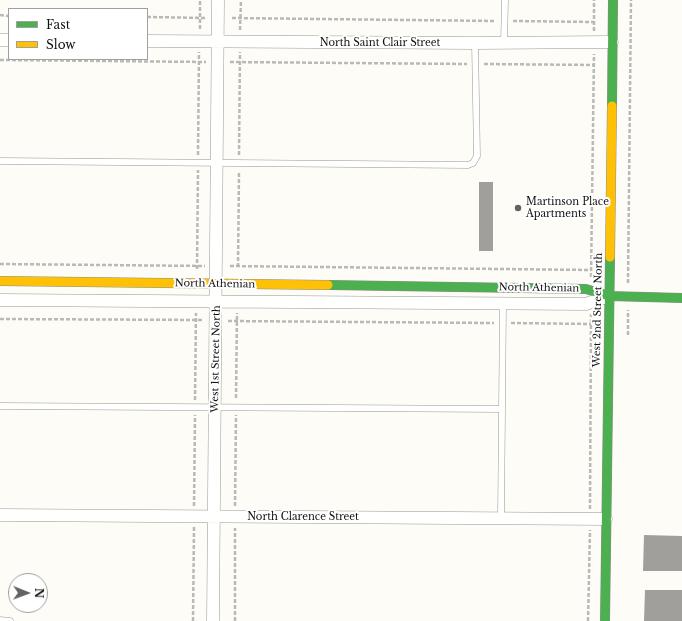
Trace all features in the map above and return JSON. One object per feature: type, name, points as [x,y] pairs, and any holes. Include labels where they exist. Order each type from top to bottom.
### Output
[{"type":"street","name":"West 1st Street North","points":[[213,621],[217,301],[218,0]]},
{"type":"street","name":"West 2nd Street North","points":[[605,621],[613,0]]},
{"type":"street","name":"North Saint Clair Street","points":[[148,41],[475,43],[612,42]]},
{"type":"street","name":"North Athenian","points":[[0,282],[586,289],[609,296]]},
{"type":"street","points":[[609,296],[682,298]]},
{"type":"street","name":"North Athenian","points":[[0,300],[586,304],[609,296]]},
{"type":"street","name":"North Clarence Street","points":[[0,515],[606,519]]},
{"type":"lane","points":[[504,43],[505,0]]},
{"type":"lane","points":[[0,161],[468,165],[473,163],[477,156],[475,43]]},
{"type":"lane","points":[[501,518],[502,303]]},
{"type":"lane","points":[[0,406],[502,409]]},
{"type":"lane","points":[[0,620],[10,621]]},
{"type":"path","points":[[200,0],[200,30]]},
{"type":"path","points":[[240,30],[241,0]]},
{"type":"path","points":[[628,335],[631,0]]},
{"type":"path","points":[[148,17],[209,18]]},
{"type":"path","points":[[232,18],[594,22]]},
{"type":"path","points":[[0,60],[209,62]]},
{"type":"path","points":[[230,62],[594,65]]},
{"type":"path","points":[[0,264],[207,266]]},
{"type":"path","points":[[230,266],[592,270]]},
{"type":"path","points":[[0,319],[204,320]]},
{"type":"path","points":[[228,321],[591,324]]},
{"type":"path","points":[[235,524],[235,621]]},
{"type":"path","points":[[193,621],[194,525]]},
{"type":"building","points":[[479,182],[493,182],[493,251],[479,251]]},
{"type":"building","points":[[644,535],[682,536],[682,571],[643,571]]},
{"type":"building","points":[[645,590],[682,590],[682,621],[644,621]]},
{"type":"traffic: fast","points":[[612,106],[613,0]]},
{"type":"traffic: fast","points":[[605,621],[610,257]]},
{"type":"traffic: fast","points":[[328,285],[586,289],[609,296],[682,298]]},
{"type":"traffic: slow","points":[[610,257],[612,106]]},
{"type":"traffic: slow","points":[[0,281],[328,285]]},
{"type":"place","name":"Martinson Place Apartments","points":[[518,208]]}]
